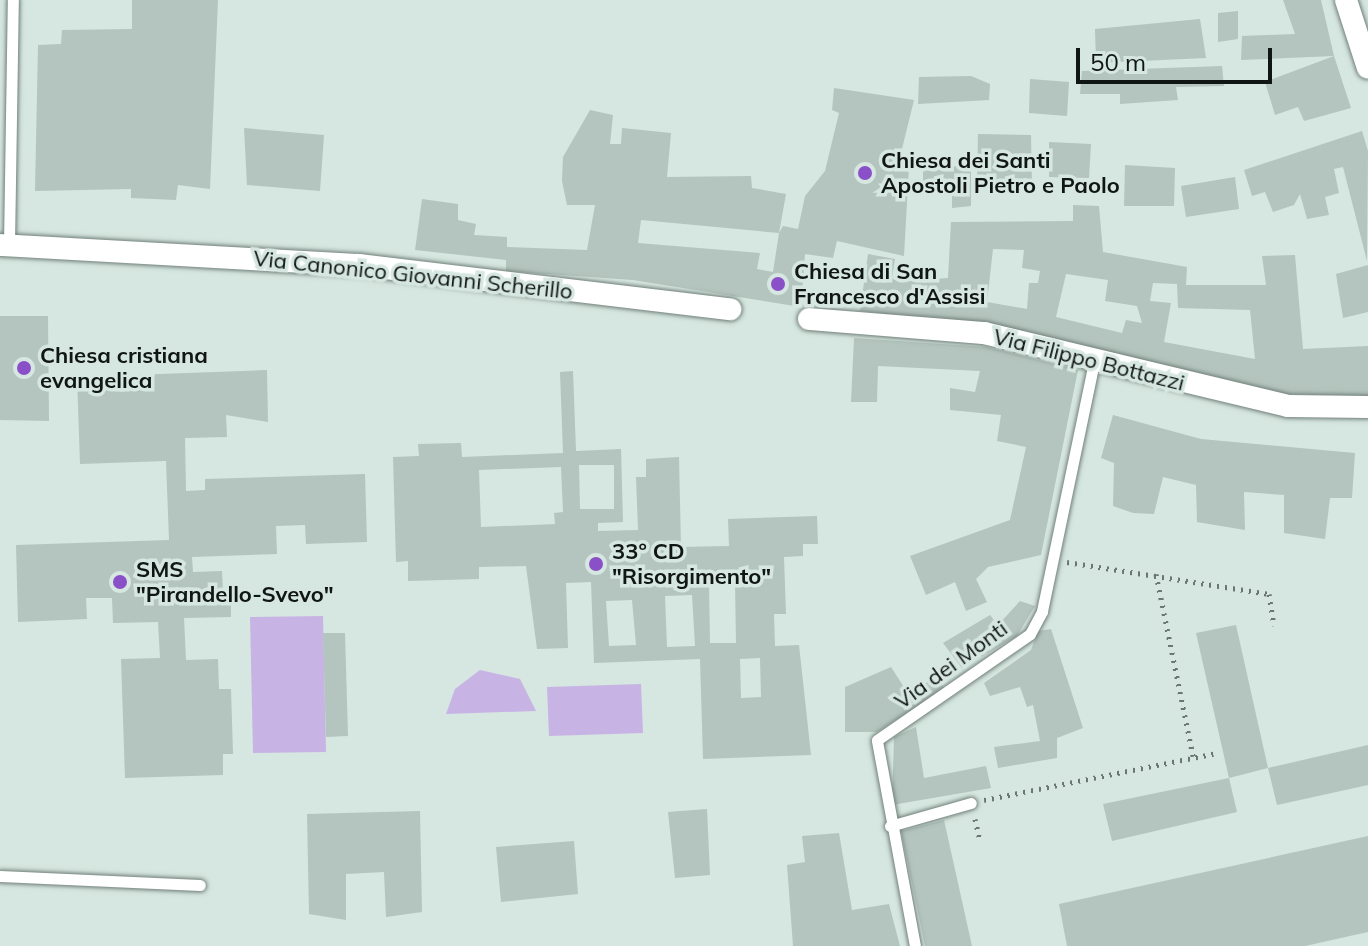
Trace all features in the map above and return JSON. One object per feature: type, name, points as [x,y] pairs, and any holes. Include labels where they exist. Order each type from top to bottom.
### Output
[{"type":"street","points":[[1346,0],[1368,68]]},
{"type":"street","name":"Via Canonico Giovanni Scherillo","points":[[4,245],[359,265],[730,309]]},
{"type":"street","name":"Via Filippo Bottazzi","points":[[809,319],[984,333],[1094,363],[1288,406],[1368,407]]},
{"type":"lane","points":[[4,245],[13,0]]},
{"type":"lane","name":"Via dei Monti","points":[[915,946],[890,826],[877,740],[1030,634],[1042,611],[1050,559],[1094,363]]},
{"type":"lane","points":[[890,826],[971,803]]},
{"type":"lane","points":[[0,876],[200,885]]},
{"type":"path","points":[[1050,559],[1269,594],[1274,626]]},
{"type":"path","points":[[1156,574],[1193,756]]},
{"type":"path","points":[[971,803],[1213,754]]},
{"type":"shaded area","points":[[323,616],[326,752],[253,753],[250,617]]},
{"type":"shaded area","points":[[480,670],[520,679],[536,711],[446,714],[455,689]]},
{"type":"shaded area","points":[[641,684],[643,733],[549,736],[547,687]]},
{"type":"building","points":[[132,0],[218,0],[210,189],[178,185],[176,200],[131,198],[131,189],[35,191],[38,45],[61,44],[62,30],[132,29]]},
{"type":"building","points":[[1283,0],[1321,0],[1334,56],[1241,60],[1242,36],[1295,34]]},
{"type":"building","points":[[1238,11],[1238,39],[1218,42],[1218,13]]},
{"type":"building","points":[[1200,19],[1206,58],[1096,63],[1095,29]]},
{"type":"building","points":[[1334,56],[1351,108],[1304,121],[1298,107],[1275,115],[1265,82]]},
{"type":"building","points":[[1222,66],[1224,86],[1176,87],[1178,100],[1120,104],[1120,94],[1080,94],[1082,71]]},
{"type":"building","points":[[971,76],[990,84],[989,100],[918,104],[919,77]]},
{"type":"building","points":[[1030,79],[1069,82],[1067,116],[1029,113]]},
{"type":"building","points":[[834,88],[914,100],[899,161],[909,167],[904,256],[837,241],[833,258],[805,254],[801,307],[633,280],[506,271],[506,260],[415,250],[422,199],[458,204],[458,220],[476,224],[474,235],[507,237],[507,247],[587,250],[595,205],[567,205],[562,181],[563,157],[590,110],[613,115],[610,144],[621,144],[622,128],[671,133],[667,177],[751,176],[752,188],[786,194],[779,233],[783,226],[798,229],[805,196],[825,171],[839,113],[832,110]],"holes":[[[641,220],[779,233],[773,272],[757,269],[760,253],[638,243]]]},
{"type":"building","points":[[244,128],[324,135],[320,191],[247,185]]},
{"type":"building","points":[[1362,131],[1368,151],[1367,261],[1343,167],[1334,169],[1339,193],[1325,197],[1329,215],[1307,219],[1300,194],[1294,205],[1273,212],[1265,192],[1252,196],[1244,170]]},
{"type":"building","points":[[978,134],[1031,135],[1032,187],[977,185]]},
{"type":"building","points":[[1049,142],[1091,144],[1089,178],[1049,177]]},
{"type":"building","points":[[1125,165],[1175,168],[1174,206],[1124,206]]},
{"type":"building","points":[[971,166],[971,206],[952,208],[952,194],[923,194],[923,167]]},
{"type":"building","points":[[1235,177],[1239,209],[1186,217],[1181,186]]},
{"type":"building","points":[[1073,205],[1099,206],[1103,252],[1187,267],[1186,285],[1266,285],[1262,256],[1295,255],[1303,349],[1368,346],[1368,396],[1277,394],[1024,331],[860,311],[868,254],[895,259],[892,278],[899,282],[948,278],[951,222],[1073,221]],"holes":[[[993,249],[1024,250],[1022,268],[1040,271],[1038,283],[1029,283],[1027,309],[987,302]],[[1066,274],[1108,280],[1105,301],[1137,306],[1142,323],[1126,320],[1122,333],[1056,317]],[[1153,283],[1177,284],[1178,308],[1250,310],[1255,359],[1164,342],[1171,303],[1150,301]]]},
{"type":"building","points":[[1368,265],[1368,312],[1343,318],[1336,274]]},
{"type":"building","name":"Chiesa cristiana evangelica","points":[[0,316],[48,316],[49,421],[0,420]]},
{"type":"building","points":[[854,338],[986,347],[1078,370],[1041,555],[988,567],[976,579],[987,602],[966,611],[955,582],[926,595],[910,556],[1010,520],[1026,447],[997,441],[1001,415],[950,410],[950,388],[975,392],[980,371],[878,366],[877,402],[851,402]]},
{"type":"building","name":"SMS \"Pirandello-Svevo\"","points":[[267,370],[268,422],[226,415],[227,437],[185,438],[186,491],[205,490],[205,479],[365,474],[367,542],[306,544],[305,525],[276,526],[277,554],[192,557],[193,572],[222,571],[223,592],[231,591],[231,617],[184,618],[186,660],[218,659],[219,689],[231,689],[233,754],[223,754],[223,775],[125,778],[121,659],[160,658],[158,622],[113,623],[112,598],[86,598],[87,619],[18,622],[16,545],[169,540],[166,461],[80,464],[77,377]]},
{"type":"building","name":"33° CD \"Risorgimento\"","points":[[573,371],[576,451],[621,449],[623,522],[598,523],[598,531],[638,530],[636,477],[646,477],[646,459],[679,457],[681,547],[729,546],[728,519],[817,516],[818,544],[803,544],[803,556],[784,557],[786,614],[774,614],[775,646],[799,645],[811,755],[703,759],[700,659],[594,663],[591,582],[566,583],[568,648],[537,649],[526,566],[479,567],[479,579],[408,581],[408,561],[396,562],[393,457],[419,456],[418,444],[461,443],[462,457],[563,453],[560,372]],"holes":[[[579,465],[614,465],[614,509],[580,509]],[[561,467],[563,512],[554,513],[555,524],[481,527],[479,470]],[[709,583],[735,583],[736,643],[710,643]],[[692,595],[695,646],[667,647],[665,596]],[[632,600],[636,645],[609,646],[606,601]],[[760,658],[761,697],[741,698],[740,659]]]},
{"type":"building","points":[[1113,415],[1201,439],[1355,453],[1352,498],[1330,498],[1325,539],[1284,533],[1284,495],[1244,492],[1245,530],[1197,522],[1196,485],[1163,477],[1154,514],[1133,513],[1113,506],[1114,463],[1101,458]]},
{"type":"building","points":[[1020,601],[1035,606],[1017,636],[962,668],[943,643],[990,615],[998,625]]},
{"type":"building","points":[[1236,625],[1268,768],[1229,778],[1196,633]]},
{"type":"building","points":[[1051,629],[1083,728],[1057,738],[1057,758],[998,768],[994,747],[1040,741],[1033,705],[1027,707],[1020,687],[990,696],[984,683],[1031,650],[1038,631]]},
{"type":"building","points":[[323,633],[345,633],[348,736],[326,737]]},
{"type":"building","points":[[891,667],[909,695],[936,676],[945,689],[877,732],[845,732],[845,687]]},
{"type":"building","points":[[916,727],[924,778],[986,766],[991,788],[892,805],[894,737]]},
{"type":"building","points":[[1368,745],[1368,785],[1277,805],[1268,768]]},
{"type":"building","points":[[1229,778],[1237,812],[1112,841],[1103,804]]},
{"type":"building","points":[[707,809],[710,875],[675,878],[668,812]]},
{"type":"building","points":[[420,811],[422,912],[386,917],[384,872],[346,874],[346,920],[309,914],[307,814]]},
{"type":"building","points":[[944,820],[972,946],[925,946],[901,831]]},
{"type":"building","points":[[839,833],[852,910],[889,904],[900,946],[793,946],[787,865],[805,862],[802,836]]},
{"type":"building","points":[[1368,836],[1368,932],[1305,946],[1067,946],[1059,904]]},
{"type":"building","points":[[574,841],[578,894],[501,902],[496,847]]},
{"type":"place","name":"Chiesa dei Santi Apostoli Pietro e Paolo","points":[[865,173]]},
{"type":"place","name":"Chiesa di San Francesco d'Assisi","points":[[778,284]]},
{"type":"place","name":"Chiesa cristiana evangelica","points":[[24,368]]},
{"type":"place","name":"33° CD \"Risorgimento\"","points":[[596,564]]},
{"type":"place","name":"SMS \"Pirandello-Svevo\"","points":[[120,582]]}]
